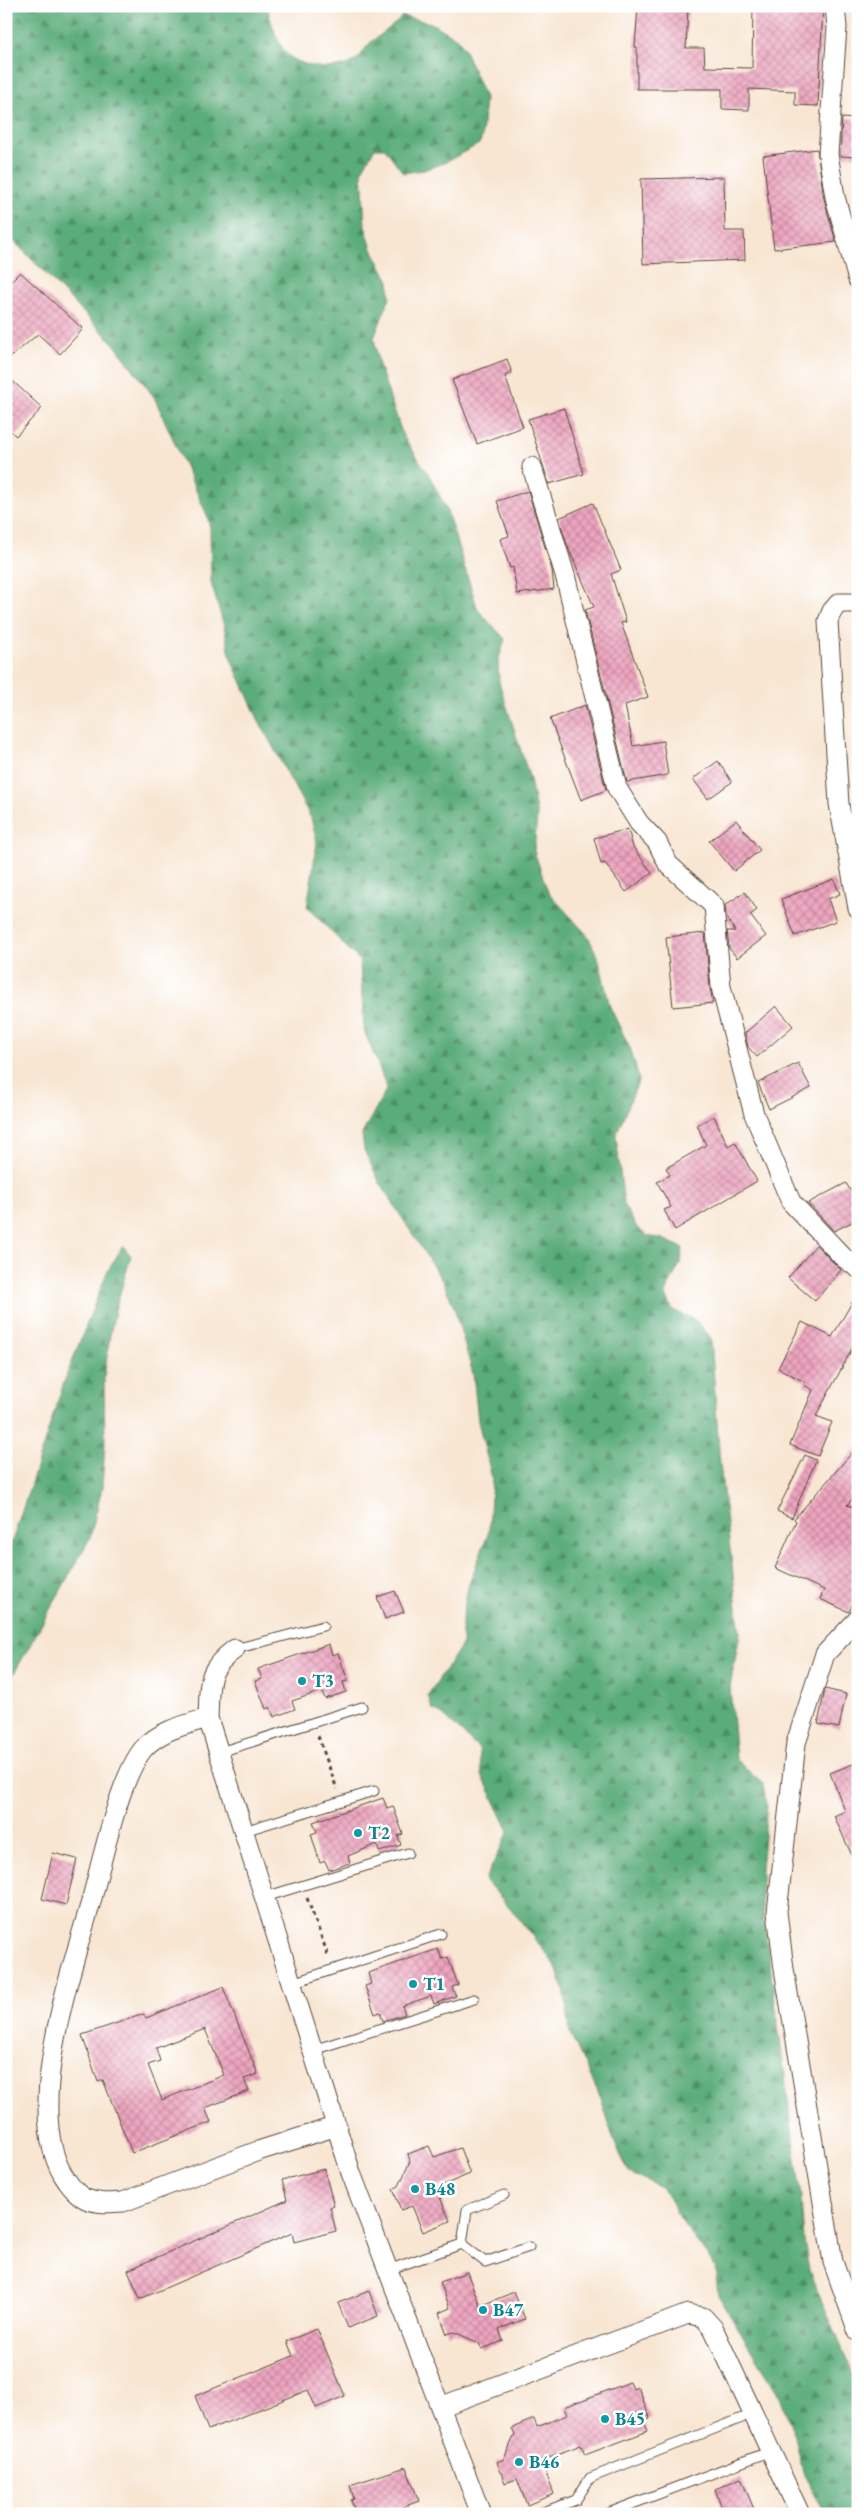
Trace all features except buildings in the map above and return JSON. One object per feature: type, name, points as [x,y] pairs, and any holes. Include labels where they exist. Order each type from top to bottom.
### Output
[{"type":"street","points":[[835,6],[837,27],[828,154],[835,197],[858,280]]},
{"type":"street","points":[[532,467],[565,575],[617,788],[639,823],[657,842],[668,864],[714,906],[721,987],[754,1114],[792,1202],[843,1258],[858,1268]]},
{"type":"street","points":[[858,603],[840,604],[832,611],[828,621],[839,804],[858,908]]},
{"type":"street","points":[[858,1619],[825,1654],[796,1743],[777,1912],[784,1969],[834,2262],[858,2332]]},
{"type":"street","points":[[235,1649],[220,1660],[211,1674],[208,1718],[351,2173],[481,2514]]},
{"type":"street","points":[[208,1718],[165,1732],[144,1749],[133,1767],[118,1804],[75,1958],[52,2054],[47,2084],[49,2138],[57,2167],[69,2184],[84,2198],[104,2204],[123,2202],[258,2151],[337,2126]]},
{"type":"street","points":[[440,2407],[688,2314],[703,2317],[713,2328],[800,2514]]},
{"type":"lane","points":[[235,1649],[323,1626]]},
{"type":"lane","points":[[220,1752],[362,1707]]},
{"type":"lane","points":[[244,1831],[374,1792]]},
{"type":"lane","points":[[265,1897],[408,1853]]},
{"type":"lane","points":[[292,1983],[441,1934]]},
{"type":"lane","points":[[313,2050],[474,1999]]},
{"type":"lane","points":[[462,2244],[467,2210],[504,2195]]},
{"type":"lane","points":[[388,2270],[462,2244]]},
{"type":"lane","points":[[462,2244],[485,2262],[528,2248]]},
{"type":"lane","points":[[538,2514],[576,2500],[590,2478],[742,2418]]},
{"type":"lane","points":[[606,2514],[771,2451]]},
{"type":"path","points":[[314,1722],[342,1801]]},
{"type":"path","points":[[302,1886],[334,1970]]},
{"type":"green space","points":[[6,6],[268,6],[275,32],[285,52],[304,64],[322,68],[341,66],[357,59],[369,44],[402,16],[431,23],[457,38],[464,48],[485,98],[482,137],[479,144],[446,162],[424,170],[403,173],[385,148],[375,148],[362,170],[365,226],[372,249],[389,281],[390,297],[374,338],[379,365],[403,436],[429,475],[446,508],[478,610],[505,639],[498,661],[499,682],[530,779],[537,816],[534,851],[548,892],[588,936],[599,960],[610,1007],[631,1050],[639,1080],[616,1135],[624,1206],[638,1229],[648,1236],[663,1239],[683,1248],[681,1262],[665,1293],[673,1310],[695,1320],[711,1338],[720,1464],[740,1633],[730,1687],[736,1760],[763,1784],[767,1806],[761,1869],[762,1904],[801,2197],[804,2240],[809,2270],[858,2386],[858,2514],[826,2514],[803,2472],[795,2436],[779,2395],[718,2295],[715,2266],[679,2218],[672,2202],[662,2187],[629,2173],[614,2141],[601,2098],[570,2033],[564,1990],[555,1965],[512,1910],[485,1880],[509,1831],[482,1775],[479,1749],[443,1715],[432,1709],[428,1695],[462,1645],[462,1619],[468,1587],[489,1531],[492,1478],[478,1421],[473,1374],[453,1304],[443,1282],[380,1183],[364,1150],[362,1134],[387,1088],[364,1030],[360,961],[307,907],[317,843],[311,818],[258,719],[231,659],[224,626],[211,583],[210,528],[207,515],[154,397],[115,345],[6,233]]},
{"type":"green space","points":[[123,1246],[131,1256],[110,1335],[104,1378],[105,1445],[102,1488],[90,1538],[6,1688],[6,1560],[64,1382],[107,1272]]},
{"type":"place","name":"T3","points":[[302,1681]]},
{"type":"place","name":"T2","points":[[358,1833]]},
{"type":"place","name":"T1","points":[[413,1984]]},
{"type":"place","name":"B48","points":[[415,2189]]},
{"type":"place","name":"B47","points":[[483,2310]]},
{"type":"place","name":"B45","points":[[605,2419]]},
{"type":"place","name":"B46","points":[[519,2462]]}]
